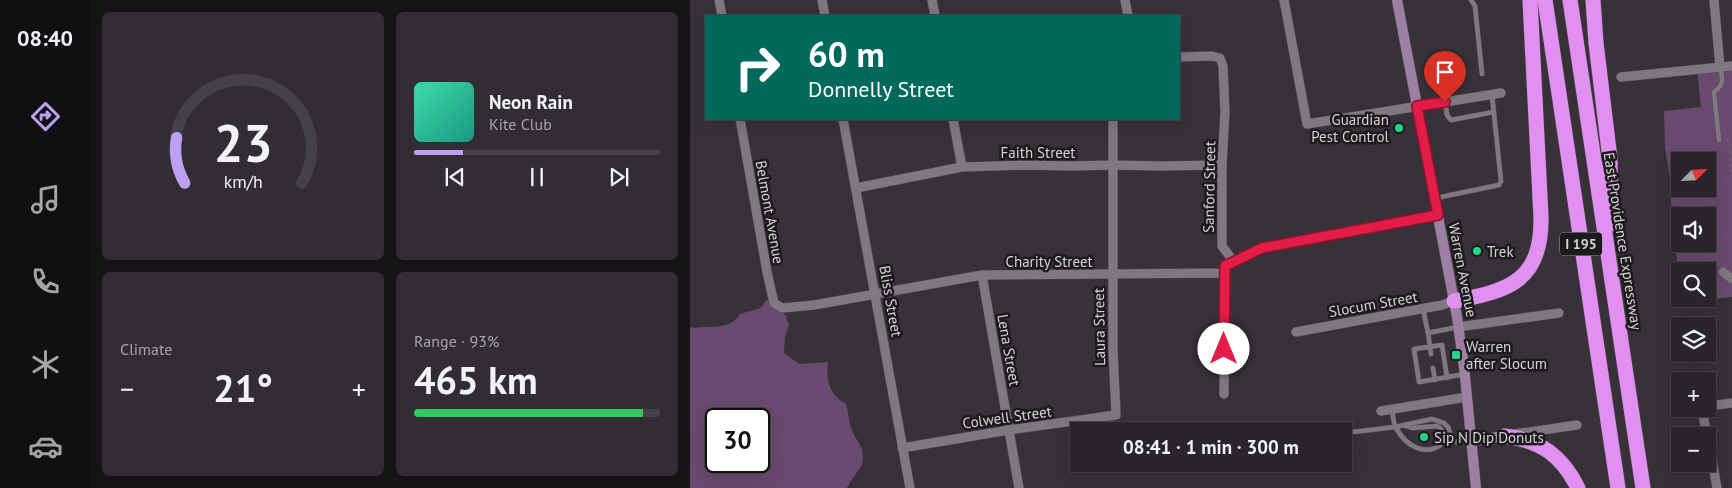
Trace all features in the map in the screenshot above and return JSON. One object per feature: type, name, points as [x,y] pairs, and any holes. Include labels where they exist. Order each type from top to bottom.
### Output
[{"type":"highway","points":[[1454,301],[1487,295],[1509,286],[1528,269],[1539,246],[1541,216],[1530,0]]},
{"type":"highway","name":"I 195","points":[[1545,0],[1618,488]]},
{"type":"highway","name":"East Providence Expressway","points":[[1570,0],[1642,488]]},
{"type":"highway","points":[[1593,0],[1596,43],[1610,159],[1612,286]]},
{"type":"highway","points":[[1504,436],[1526,440],[1549,451],[1562,462],[1578,488]]},
{"type":"main road","name":"Warren Avenue","points":[[1397,0],[1454,301],[1465,374],[1476,488]]},
{"type":"main road","points":[[1471,441],[1504,436]]},
{"type":"street","points":[[719,0],[722,15]]},
{"type":"street","points":[[822,0],[825,15]]},
{"type":"street","points":[[932,0],[935,15]]},
{"type":"street","points":[[1125,0],[1128,15]]},
{"type":"street","points":[[1284,0],[1307,124],[1497,94]]},
{"type":"street","points":[[1714,0],[1720,67]]},
{"type":"street","name":"Sanford Street","points":[[1180,57],[1212,56],[1220,58],[1222,61],[1225,112],[1222,165],[1222,246],[1234,262]]},
{"type":"street","points":[[1621,77],[1732,66]]},
{"type":"street","name":"Belmont Avenue","points":[[740,120],[767,272],[774,303],[780,306]]},
{"type":"street","name":"Bliss Street","points":[[844,120],[910,488]]},
{"type":"street","points":[[953,120],[962,167]]},
{"type":"street","name":"Laura Street","points":[[1113,120],[1112,275],[1116,415]]},
{"type":"street","name":"Faith Street","points":[[856,188],[962,167],[1022,165],[1222,165]]},
{"type":"street","points":[[1224,394],[1225,266],[1262,248],[1438,215]]},
{"type":"street","points":[[1723,272],[1732,280]]},
{"type":"street","name":"Charity Street","points":[[780,306],[782,308],[814,305],[982,276],[1224,273]]},
{"type":"street","name":"Lena Street","points":[[982,276],[1020,488]]},
{"type":"street","name":"Slocum Street","points":[[1296,332],[1454,301]]},
{"type":"street","points":[[1458,327],[1559,313]]},
{"type":"street","points":[[1381,410],[1467,396]]},
{"type":"street","points":[[1716,405],[1732,403]]},
{"type":"street","name":"Colwell Street","points":[[902,448],[1116,415]]},
{"type":"street","points":[[1504,436],[1578,425]]},
{"type":"street","points":[[1714,472],[1717,488]]},
{"type":"lane","points":[[1471,0],[1475,6],[1482,74]]},
{"type":"lane","points":[[1719,140],[1714,92],[1722,84],[1723,76],[1720,67]]},
{"type":"lane","points":[[1434,198],[1499,185],[1501,182],[1494,112],[1497,94]]},
{"type":"lane","points":[[1445,102],[1447,115],[1451,120],[1494,112]]},
{"type":"lane","points":[[1423,308],[1431,354]]},
{"type":"lane","points":[[1428,333],[1458,327]]},
{"type":"lane","points":[[1447,378],[1442,345],[1414,349],[1419,382],[1447,378],[1465,374]]},
{"type":"lane","points":[[1433,368],[1435,380]]},
{"type":"lane","points":[[1392,409],[1395,427],[1412,447],[1420,450],[1439,447],[1444,441],[1443,432],[1437,426],[1413,428],[1402,425]]},
{"type":"lane","points":[[1352,432],[1395,427],[1432,419],[1438,420],[1448,427],[1452,439],[1456,442],[1471,441]]},
{"type":"path","points":[[1719,140],[1731,139],[1732,176]]},
{"type":"shaded area","points":[[1732,65],[1732,297],[1716,299],[1716,262],[1677,262],[1676,252],[1716,252],[1716,207],[1672,207],[1671,202],[1670,179],[1665,148],[1664,111],[1701,107],[1697,69]]},
{"type":"shaded area","points":[[766,300],[771,301],[787,317],[789,324],[785,337],[784,353],[799,364],[828,362],[828,381],[832,392],[846,404],[851,427],[863,452],[861,465],[847,488],[690,488],[690,327],[725,325],[731,323],[740,314],[761,308]]},
{"type":"place","name":"Guardian Pest Control","points":[[1399,128]]},
{"type":"place","name":"Trek","points":[[1477,251]]},
{"type":"place","name":"Warren after Slocum","points":[[1456,355]]},
{"type":"place","name":"Sip N Dip Donuts","points":[[1424,437]]},
{"type":"route","points":[[1224,349],[1225,266],[1262,248],[1438,215],[1417,106],[1445,102]]}]
